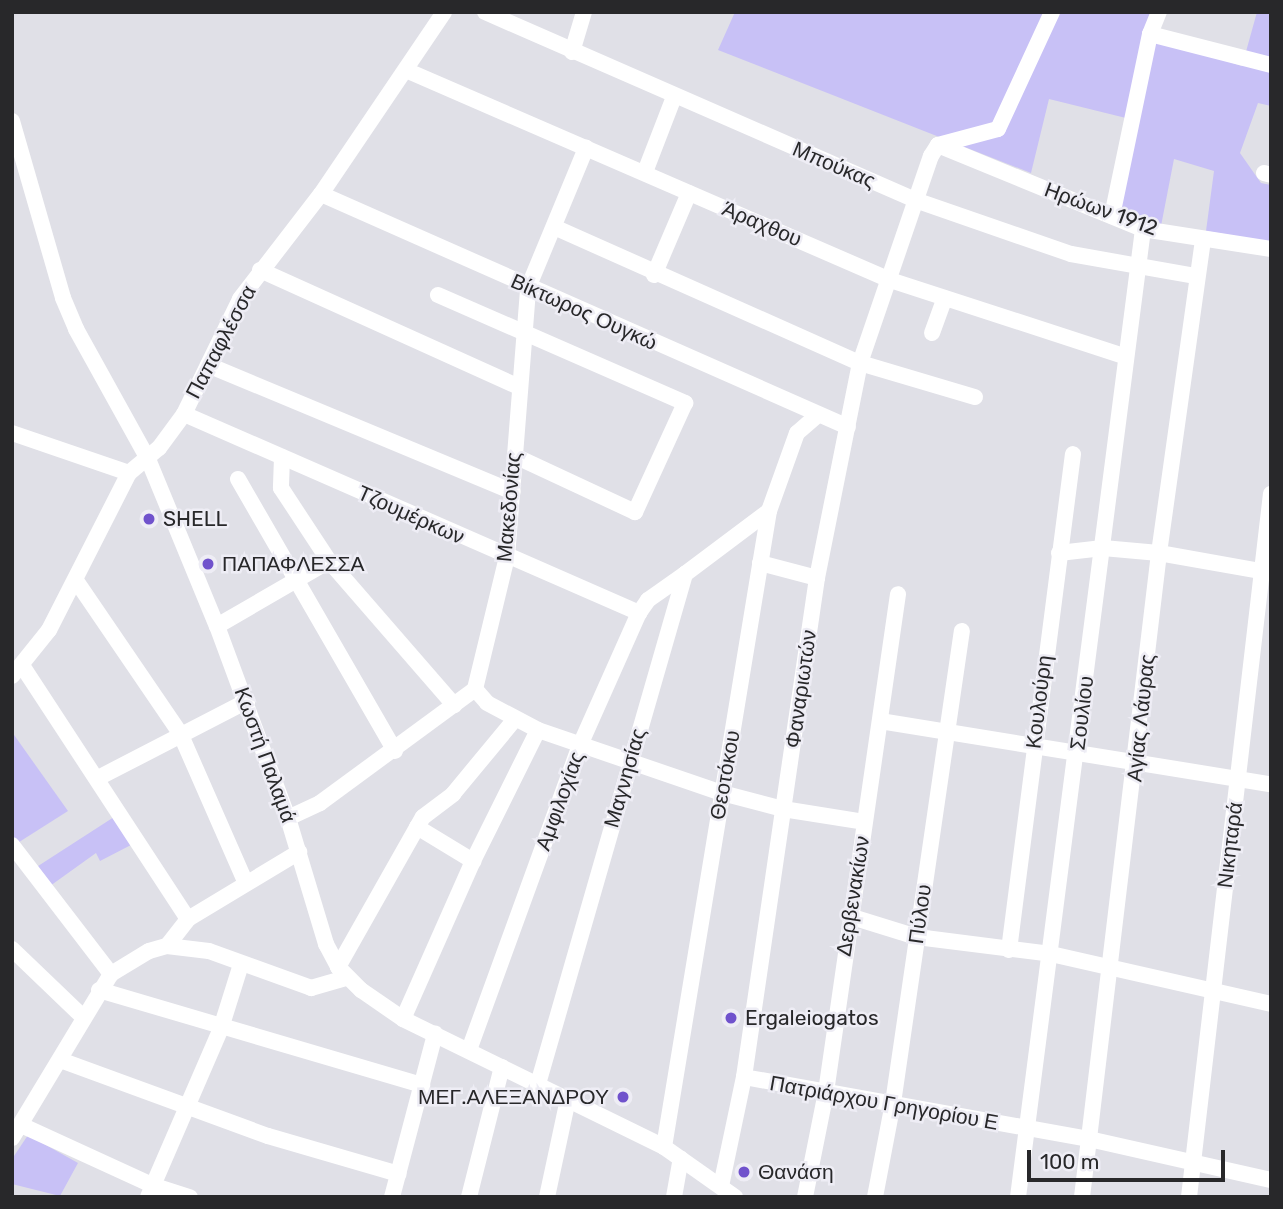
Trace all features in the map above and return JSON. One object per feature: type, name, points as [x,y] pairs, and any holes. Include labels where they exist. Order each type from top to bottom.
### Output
[{"type":"street","name":"Παπαφλέσσα","points":[[18,672],[77,582],[129,473],[148,459],[184,414],[240,299],[321,194],[408,71],[444,12]]},
{"type":"street","name":"Μπούκας","points":[[485,12],[674,97],[915,200],[1071,254],[1196,276]]},
{"type":"street","points":[[572,52],[584,12]]},
{"type":"street","points":[[938,145],[998,129],[1052,12]]},
{"type":"street","points":[[1112,216],[1150,34],[1159,12]]},
{"type":"street","points":[[1150,34],[1271,65]]},
{"type":"street","name":"Άραχθου","points":[[408,71],[890,279],[1124,356]]},
{"type":"street","points":[[645,172],[674,97]]},
{"type":"street","name":"Κωστή Παλαμά","points":[[12,121],[17,153],[76,329],[148,459],[247,701],[288,818],[326,944],[342,972],[403,1018],[664,1147],[735,1197]]},
{"type":"street","name":"Φαναριωτών","points":[[720,1186],[744,1077],[817,578],[860,363],[915,200],[938,145]]},
{"type":"street","name":"Ηρώων 1912","points":[[938,145],[1143,229],[1271,249]]},
{"type":"street","name":"Μακεδονίας","points":[[475,689],[507,557],[522,331],[528,288],[586,148]]},
{"type":"street","points":[[654,275],[689,193]]},
{"type":"street","name":"Βίκτωρος Ουγκώ","points":[[321,194],[528,288],[848,427]]},
{"type":"street","points":[[554,227],[654,275],[860,363],[975,397]]},
{"type":"street","name":"Σουλίου","points":[[1018,1197],[1103,548],[1124,356],[1143,229]]},
{"type":"street","name":"Αγίας Λάυρας","points":[[1082,1197],[1137,761],[1159,553],[1203,240]]},
{"type":"street","points":[[260,271],[519,387]]},
{"type":"street","points":[[438,295],[685,402],[635,512],[514,456]]},
{"type":"street","points":[[932,333],[945,298]]},
{"type":"street","points":[[208,365],[513,492]]},
{"type":"street","name":"Τζουμέρκων","points":[[184,414],[639,613]]},
{"type":"street","name":"Θεοτόκου","points":[[664,1147],[769,511],[797,433],[818,415]]},
{"type":"street","points":[[12,433],[129,473]]},
{"type":"street","name":"Κουλούρη","points":[[1009,950],[1073,454]]},
{"type":"street","points":[[282,457],[281,488],[329,561],[454,705]]},
{"type":"street","points":[[238,479],[395,751]]},
{"type":"street","name":"Νικηταρά","points":[[1189,1197],[1211,993],[1266,572],[1271,494]]},
{"type":"street","points":[[685,574],[769,511]]},
{"type":"street","points":[[1059,553],[1103,548],[1159,553],[1266,572]]},
{"type":"street","points":[[217,626],[298,583],[329,561]]},
{"type":"street","points":[[760,563],[817,578]]},
{"type":"street","name":"Αμφιλοχίας","points":[[468,1050],[581,743],[639,613],[648,600],[685,574]]},
{"type":"street","name":"Μαγνησίας","points":[[538,1084],[685,574]]},
{"type":"street","points":[[77,582],[180,733],[246,883]]},
{"type":"street","name":"Δερβενακίων","points":[[805,1197],[826,1091],[849,916],[898,594]]},
{"type":"street","name":"Πύλου","points":[[875,1197],[893,1103],[944,734],[962,631]]},
{"type":"street","points":[[18,672],[98,778],[188,919]]},
{"type":"street","points":[[288,818],[320,803],[395,751],[475,689],[487,703],[538,730],[722,793],[783,809],[864,821]]},
{"type":"street","points":[[98,778],[180,733],[247,701]]},
{"type":"street","points":[[190,1197],[150,1191],[18,1122],[63,1061],[99,990],[111,974],[149,951],[167,946],[196,948],[311,988],[342,972],[416,827],[453,794],[515,719]]},
{"type":"street","points":[[880,721],[944,734],[1137,761],[1271,784]]},
{"type":"street","points":[[403,1018],[473,860],[538,730]]},
{"type":"street","points":[[416,827],[473,860]]},
{"type":"street","points":[[12,845],[111,974]]},
{"type":"street","points":[[167,946],[188,919],[299,852]]},
{"type":"street","points":[[849,916],[917,937],[1051,954],[1111,966],[1211,993],[1271,1004]]},
{"type":"street","points":[[12,949],[83,1017]]},
{"type":"street","points":[[150,1191],[221,1028],[241,964]]},
{"type":"street","points":[[99,990],[422,1085]]},
{"type":"street","points":[[392,1197],[435,1034]]},
{"type":"street","points":[[63,1061],[188,1107],[399,1174]]},
{"type":"street","points":[[470,1197],[502,1067]]},
{"type":"street","name":"Πατριάρχου Γρηγορίου Ε","points":[[744,1077],[1089,1139],[1271,1180]]},
{"type":"street","points":[[547,1197],[568,1099]]},
{"type":"street","points":[[674,1197],[681,1159]]},
{"type":"shaded area","points":[[735,12],[1154,12],[1144,35],[1242,66],[1257,12],[1271,12],[1271,106],[1258,103],[1240,153],[1261,183],[1271,185],[1271,242],[1206,231],[1214,171],[1174,159],[1161,226],[1120,214],[1134,120],[1049,99],[1031,173],[718,50]]},
{"type":"shaded area","points":[[12,732],[68,811],[16,844],[12,839]]},
{"type":"shaded area","points":[[114,817],[131,845],[100,861],[96,853],[50,886],[35,868]]},
{"type":"shaded area","points":[[28,1135],[78,1163],[60,1196],[12,1184],[12,1159]]},
{"type":"place","name":"SHELL","points":[[149,519]]},
{"type":"place","name":"ΠΑΠΑΦΛΕΣΣΑ","points":[[208,564]]},
{"type":"place","name":"Ergaleiogatos","points":[[731,1018]]},
{"type":"place","name":"ΜΕΓ.ΑΛΕΞΑΝΔΡΟΥ","points":[[623,1097]]},
{"type":"place","name":"Θανάση","points":[[744,1172]]}]
